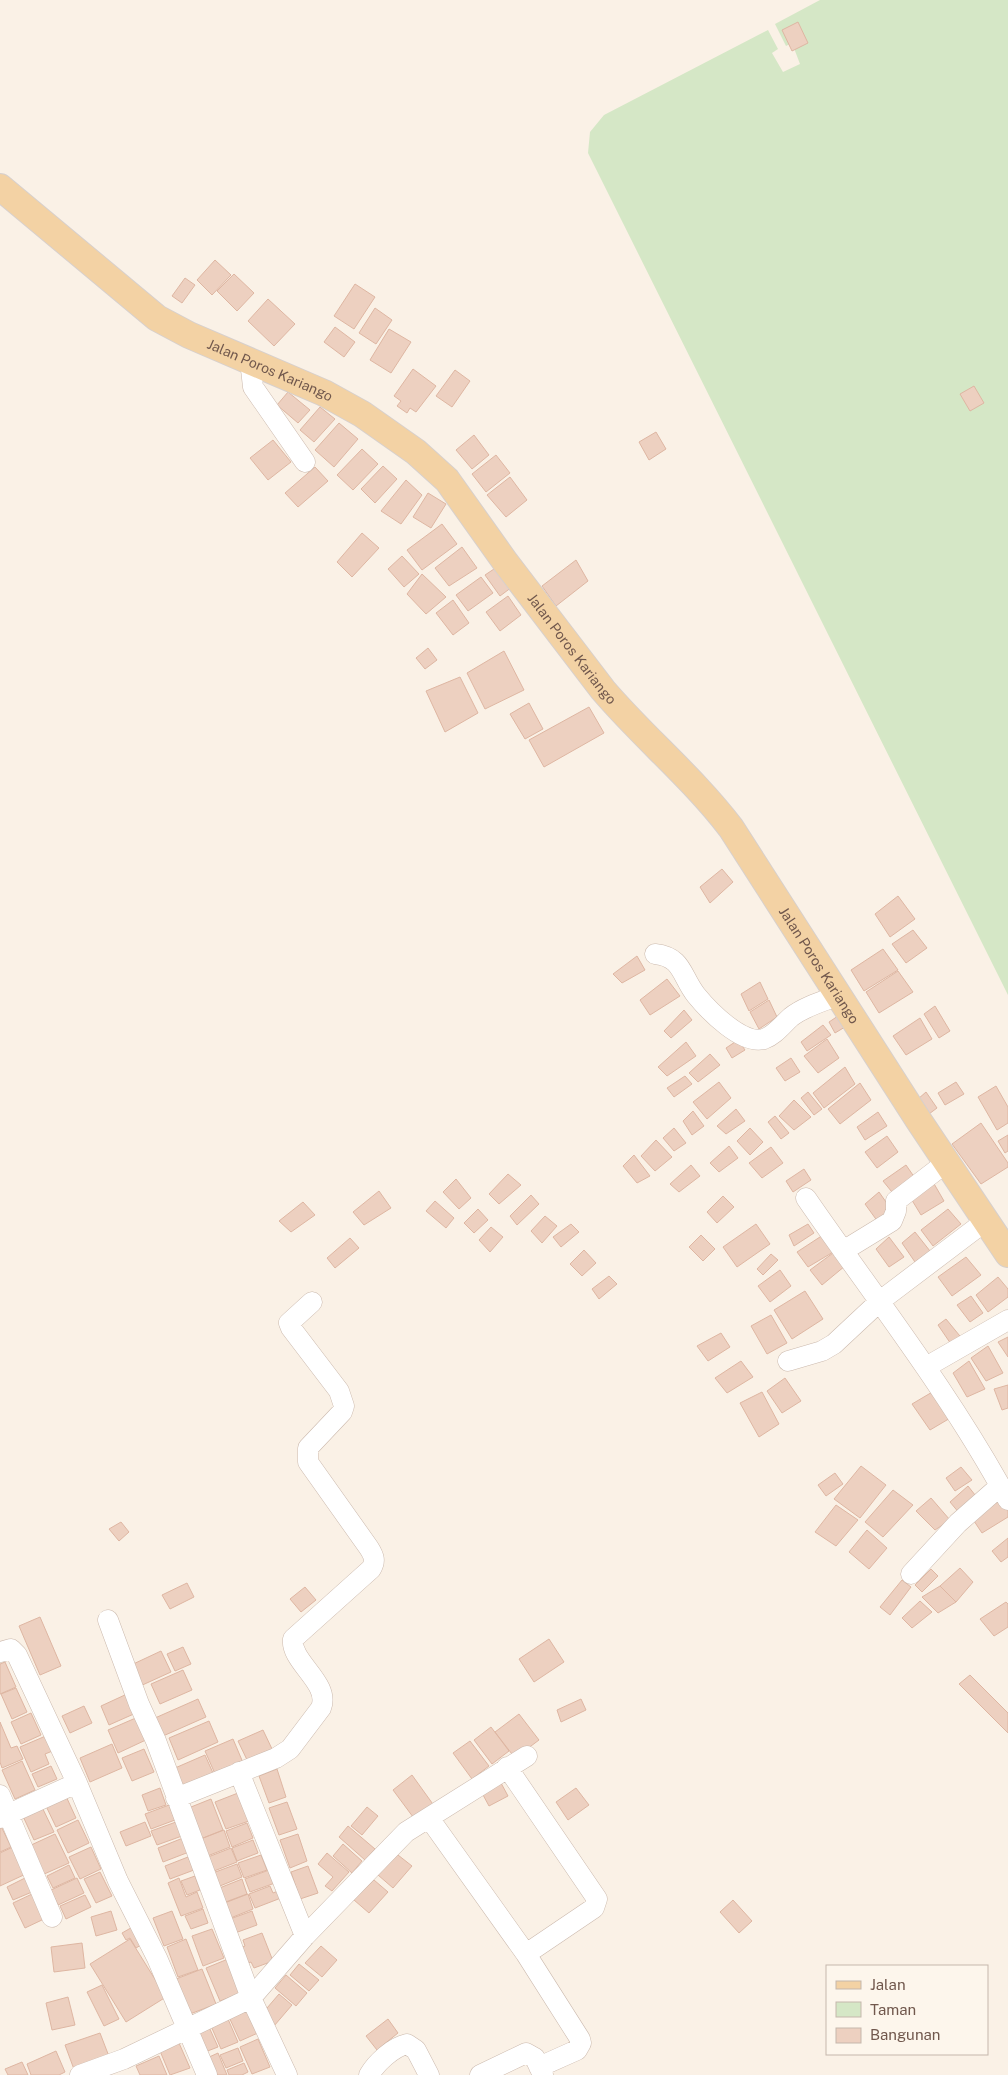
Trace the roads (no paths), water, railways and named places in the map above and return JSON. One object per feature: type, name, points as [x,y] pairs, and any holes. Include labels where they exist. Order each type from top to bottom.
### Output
[{"type":"main road","name":"Jalan Poros Kariango","points":[[0,186],[157,318],[189,335],[250,360],[343,403],[397,437],[442,474],[603,690],[626,716],[695,785],[723,817],[1008,1254]]},
{"type":"street","points":[[250,360],[253,387],[305,462]]},
{"type":"street","points":[[655,954],[668,955],[678,965],[696,994],[728,1027],[753,1040],[765,1038],[801,1011],[840,995]]},
{"type":"street","points":[[843,1251],[892,1220],[896,1211],[896,1201],[947,1162]]},
{"type":"street","points":[[806,1198],[926,1367],[970,1434],[1004,1493],[958,1523],[911,1574]]},
{"type":"street","points":[[788,1361],[822,1351],[834,1344],[880,1301],[987,1220]]},
{"type":"street","points":[[176,1798],[284,1754],[321,1708],[323,1696],[294,1648],[293,1640],[371,1570],[374,1560],[369,1548],[308,1462],[308,1448],[342,1412],[344,1406],[339,1391],[291,1328],[292,1318],[312,1302]]},
{"type":"street","points":[[926,1367],[1008,1320]]},
{"type":"street","points":[[108,1620],[139,1704],[156,1741],[251,1998],[287,2075]]},
{"type":"street","points":[[0,1652],[11,1649],[17,1655],[77,1782],[118,1881],[156,1958],[207,2075]]},
{"type":"street","points":[[80,2075],[127,2067],[188,2029],[251,1998],[305,1936],[406,1832],[527,1756]]},
{"type":"street","points":[[507,1767],[597,1899],[594,1908],[526,1954]]},
{"type":"street","points":[[239,1772],[305,1936]]},
{"type":"street","points":[[4,1816],[77,1782]]},
{"type":"street","points":[[0,1795],[4,1816],[52,1917]]},
{"type":"street","points":[[429,1818],[526,1954],[581,2044],[577,2050],[541,2071],[533,2055],[526,2053],[480,2075]]},
{"type":"street","points":[[369,2075],[385,2057],[402,2045],[407,2044],[416,2050],[429,2075]]}]
